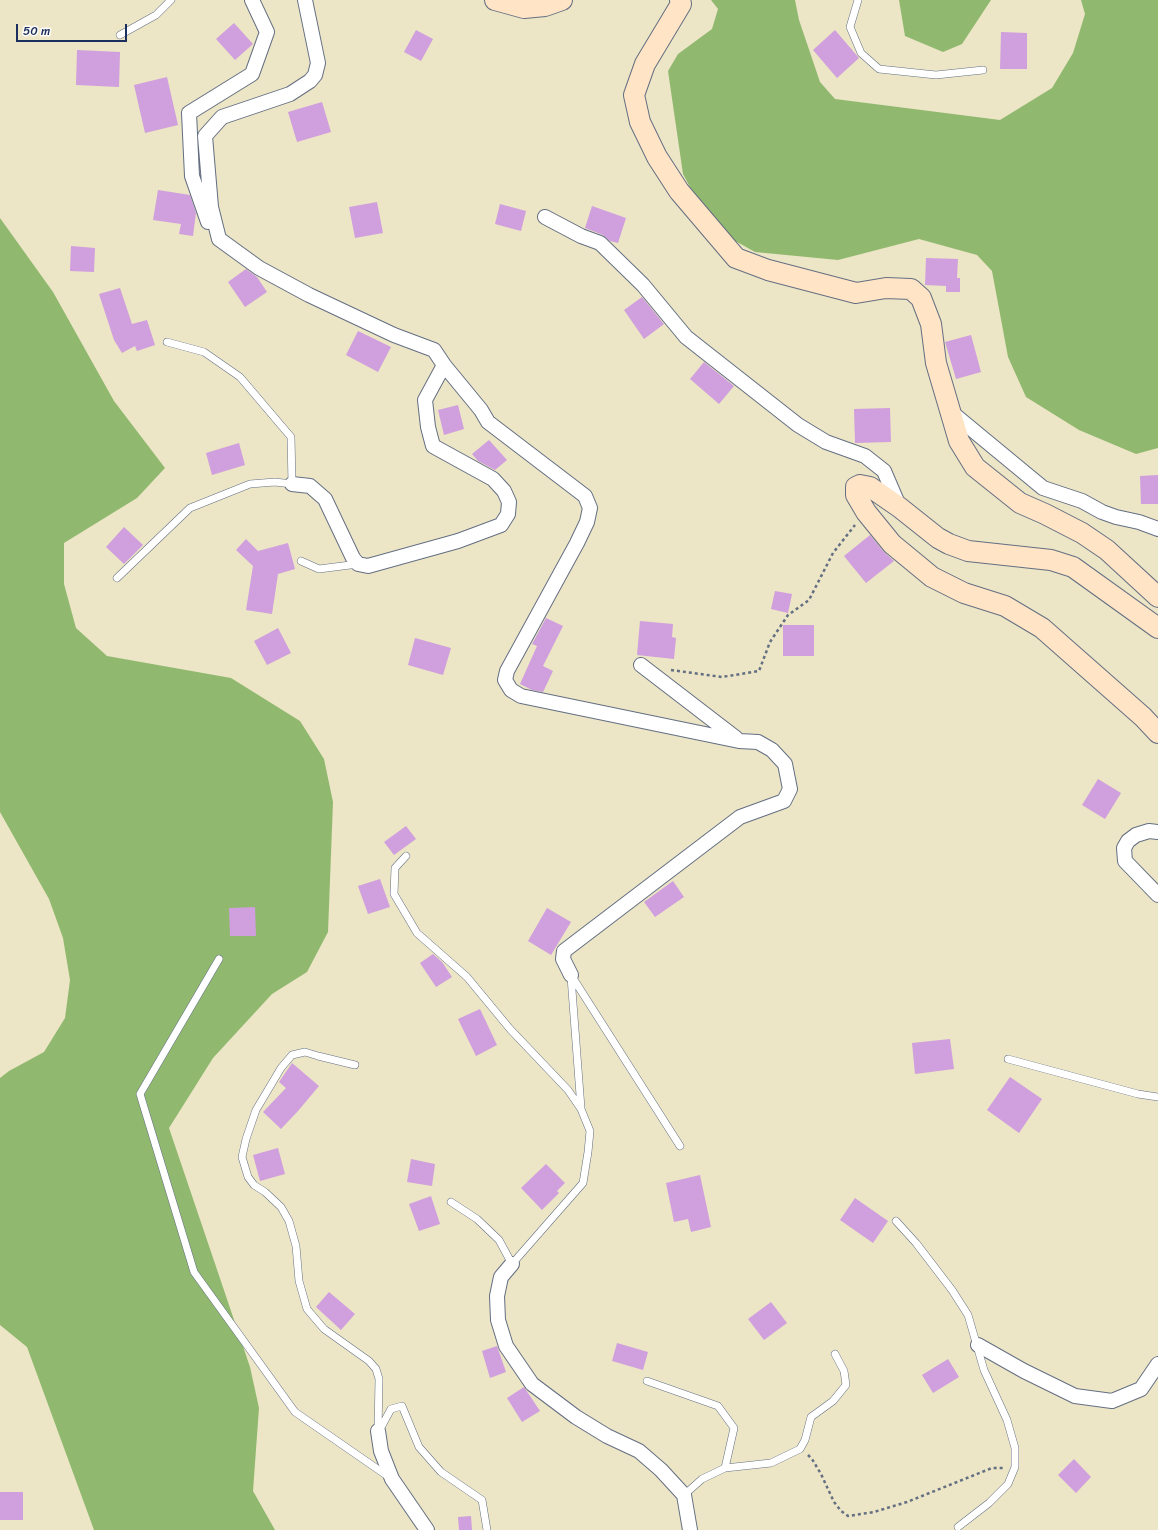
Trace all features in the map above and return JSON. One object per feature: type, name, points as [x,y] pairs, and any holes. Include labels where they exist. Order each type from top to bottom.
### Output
[{"type":"street","points":[[252,0],[267,32],[252,74],[189,113],[192,176],[206,221],[219,239],[259,268],[309,295],[394,335],[434,350],[444,365],[481,410],[488,422],[585,496],[590,508],[587,522],[577,543],[507,671],[505,680],[511,690],[521,696],[740,741],[758,742],[772,750],[785,764],[790,789],[784,801],[740,817],[564,951],[563,959],[571,975]]},
{"type":"street","points":[[219,239],[211,207],[205,136],[222,117],[290,94],[310,81],[315,75],[318,63],[305,0]]},
{"type":"street","points":[[495,0],[524,8],[545,6],[562,0]]},
{"type":"street","points":[[680,0],[681,4],[645,64],[634,95],[640,122],[657,157],[680,191],[736,258],[768,270],[856,293],[886,288],[911,289],[921,298],[931,324],[936,363],[950,412],[959,441],[975,467],[1020,503],[1082,533],[1108,550],[1158,597]]},
{"type":"street","points":[[545,217],[581,236],[600,243],[643,285],[686,337],[798,425],[826,442],[865,456],[884,470],[899,507]]},
{"type":"street","points":[[292,484],[310,486],[325,499],[353,558],[358,564],[368,566],[458,541],[501,525],[508,514],[509,502],[504,491],[492,479],[433,446],[428,427],[425,400],[444,365]]},
{"type":"street","points":[[950,412],[1043,488],[1082,500],[1102,512],[1116,517],[1139,522],[1158,529]]},
{"type":"street","points":[[1158,628],[1073,567],[1051,560],[968,551],[949,544],[938,538],[899,507],[870,487],[860,485],[856,487],[856,495],[866,512],[892,544],[932,577],[964,593],[1005,606],[1042,628],[1143,717],[1158,733]]},
{"type":"street","points":[[641,665],[740,741]]},
{"type":"street","points":[[1158,832],[1149,832],[1136,835],[1128,841],[1124,848],[1125,861],[1158,895]]},
{"type":"street","points":[[512,1264],[501,1277],[497,1296],[498,1320],[506,1346],[532,1384],[576,1417],[607,1436],[639,1451],[661,1470],[684,1495],[690,1530]]},
{"type":"street","points":[[978,1344],[1024,1371],[1075,1396],[1112,1401],[1141,1389],[1158,1364]]},
{"type":"street","points":[[378,1431],[381,1450],[392,1479],[427,1530]]},
{"type":"lane","points":[[120,35],[156,15],[171,0]]},
{"type":"lane","points":[[858,0],[850,27],[861,52],[879,69],[936,75],[983,70]]},
{"type":"lane","points":[[117,578],[190,508],[250,484],[276,482],[292,484],[291,437],[240,377],[204,352],[168,342]]},
{"type":"lane","points":[[302,561],[319,569],[358,564]]},
{"type":"lane","points":[[406,856],[395,868],[394,894],[417,933],[467,977],[510,1029],[568,1090],[581,1109],[590,1131],[583,1183],[512,1264],[499,1240],[477,1219],[451,1202]]},
{"type":"lane","points":[[219,959],[140,1094],[194,1272],[295,1412],[392,1479]]},
{"type":"lane","points":[[571,975],[581,1109]]},
{"type":"lane","points":[[571,975],[680,1146]]},
{"type":"lane","points":[[355,1065],[305,1052],[292,1055],[281,1068],[256,1110],[242,1156],[248,1177],[254,1185],[266,1192],[281,1207],[289,1221],[296,1246],[300,1280],[307,1309],[324,1329],[344,1345],[369,1361],[376,1369],[378,1379],[378,1431]]},
{"type":"lane","points":[[1008,1059],[1158,1098]]},
{"type":"lane","points":[[896,1220],[916,1243],[952,1290],[968,1315],[978,1344],[984,1370],[1007,1420],[1015,1448],[1015,1467],[1008,1484],[989,1503],[958,1527]]},
{"type":"lane","points":[[684,1495],[702,1479],[725,1468],[771,1462],[800,1449],[805,1440],[812,1417],[833,1401],[846,1385],[844,1371],[835,1354]]},
{"type":"lane","points":[[647,1381],[718,1406],[734,1428],[725,1468]]},
{"type":"lane","points":[[378,1431],[392,1409],[402,1406],[420,1447],[441,1472],[482,1500],[487,1530]]},
{"type":"path","points":[[670,670],[722,677],[759,671],[770,642],[788,615],[809,600],[833,552],[866,512]]},
{"type":"path","points":[[800,1449],[812,1459],[834,1502],[841,1511],[848,1516],[874,1512],[907,1502],[992,1468],[1015,1467]]},
{"type":"green space","points":[[711,0],[795,0],[799,20],[820,82],[835,99],[1000,120],[1052,88],[1073,53],[1085,14],[1081,0],[1158,0],[1158,448],[1136,454],[1079,430],[1026,397],[1008,357],[992,271],[977,255],[919,239],[838,260],[755,252],[712,228],[683,174],[668,71],[678,54],[712,29],[718,9]]},
{"type":"green space","points":[[899,0],[991,0],[962,44],[943,52],[905,36]]},
{"type":"green space","points":[[0,218],[53,292],[114,401],[165,468],[137,498],[64,543],[64,584],[76,628],[107,656],[231,678],[300,721],[324,759],[333,802],[328,932],[307,972],[272,994],[213,1058],[169,1128],[250,1367],[259,1408],[253,1491],[275,1530],[94,1530],[27,1347],[0,1325],[0,1078],[9,1071],[44,1052],[65,1018],[70,980],[63,938],[49,899],[0,812]]},
{"type":"building","points":[[234,23],[253,44],[235,60],[216,39]]},
{"type":"building","points":[[416,30],[433,39],[421,61],[404,52]]},
{"type":"building","points":[[835,30],[859,58],[837,78],[813,50]]},
{"type":"building","points":[[1001,32],[1027,33],[1027,69],[1000,69]]},
{"type":"building","points":[[77,50],[120,52],[119,87],[76,85]]},
{"type":"building","points":[[167,77],[178,125],[145,133],[134,85]]},
{"type":"building","points":[[322,102],[331,132],[297,142],[288,112]]},
{"type":"building","points":[[158,190],[190,195],[196,213],[193,236],[179,234],[181,224],[153,220]]},
{"type":"building","points":[[377,202],[383,233],[355,238],[349,207]]},
{"type":"building","points":[[500,204],[526,211],[521,231],[495,224]]},
{"type":"building","points":[[592,206],[626,218],[618,243],[610,241],[603,235],[585,228]]},
{"type":"building","points":[[71,246],[95,248],[94,272],[70,271]]},
{"type":"building","points":[[926,258],[958,259],[957,278],[960,278],[960,292],[946,292],[946,286],[925,285]]},
{"type":"building","points":[[246,269],[257,277],[267,292],[245,307],[228,282]]},
{"type":"building","points":[[120,288],[132,324],[147,320],[155,345],[137,351],[135,346],[122,353],[114,340],[99,294]]},
{"type":"building","points":[[642,297],[664,324],[644,339],[624,310]]},
{"type":"building","points":[[358,331],[391,347],[378,372],[346,355]]},
{"type":"building","points":[[971,335],[981,372],[956,379],[945,342]]},
{"type":"building","points":[[704,362],[734,386],[719,404],[690,379]]},
{"type":"building","points":[[458,405],[464,429],[444,435],[438,410]]},
{"type":"building","points":[[890,408],[891,442],[855,443],[854,409]]},
{"type":"building","points":[[489,440],[507,460],[495,470],[478,461],[472,454]]},
{"type":"building","points":[[239,443],[245,465],[212,475],[206,453]]},
{"type":"building","points":[[1158,475],[1158,504],[1141,504],[1140,476]]},
{"type":"building","points":[[124,527],[143,545],[124,564],[106,547]]},
{"type":"building","points":[[870,535],[883,551],[894,561],[866,583],[844,556]]},
{"type":"building","points":[[246,539],[258,551],[288,543],[295,569],[278,574],[272,614],[246,610],[253,566],[236,550]]},
{"type":"building","points":[[775,591],[792,594],[788,613],[771,609]]},
{"type":"building","points":[[546,618],[563,626],[543,666],[553,671],[543,692],[532,690],[520,684],[537,646],[532,644]]},
{"type":"building","points":[[640,621],[673,624],[672,637],[676,638],[674,659],[637,655]]},
{"type":"building","points":[[783,625],[814,625],[814,656],[783,656]]},
{"type":"building","points":[[278,628],[291,653],[267,665],[254,641]]},
{"type":"building","points":[[415,638],[451,648],[443,675],[408,665]]},
{"type":"building","points":[[1098,779],[1121,793],[1105,819],[1082,805]]},
{"type":"building","points":[[406,826],[416,839],[394,855],[384,842]]},
{"type":"building","points":[[380,879],[390,907],[368,914],[358,886]]},
{"type":"building","points":[[673,881],[684,897],[655,917],[644,902]]},
{"type":"building","points":[[255,907],[256,936],[230,936],[229,908]]},
{"type":"building","points":[[547,908],[571,922],[551,955],[528,941]]},
{"type":"building","points":[[433,954],[442,962],[452,977],[436,987],[420,963]]},
{"type":"building","points":[[480,1009],[497,1045],[476,1056],[458,1019]]},
{"type":"building","points":[[950,1039],[954,1069],[915,1074],[912,1043]]},
{"type":"building","points":[[292,1063],[319,1086],[281,1129],[263,1112],[286,1088],[279,1082]]},
{"type":"building","points":[[1010,1077],[1042,1099],[1019,1133],[987,1110]]},
{"type":"building","points":[[278,1148],[285,1174],[260,1181],[253,1155]]},
{"type":"building","points":[[411,1159],[435,1164],[432,1186],[407,1182]]},
{"type":"building","points":[[546,1164],[565,1183],[557,1191],[559,1193],[542,1210],[521,1188]]},
{"type":"building","points":[[700,1175],[711,1227],[691,1232],[688,1219],[674,1222],[666,1183]]},
{"type":"building","points":[[431,1196],[440,1224],[419,1231],[409,1204]]},
{"type":"building","points":[[855,1198],[888,1221],[873,1243],[840,1220]]},
{"type":"building","points":[[329,1292],[355,1314],[341,1330],[316,1307]]},
{"type":"building","points":[[771,1302],[787,1323],[764,1340],[748,1319]]},
{"type":"building","points":[[617,1343],[648,1352],[643,1370],[612,1361]]},
{"type":"building","points":[[497,1346],[506,1372],[490,1378],[482,1351]]},
{"type":"building","points":[[948,1359],[959,1377],[933,1393],[922,1375]]},
{"type":"building","points":[[524,1387],[540,1411],[522,1422],[507,1398]]},
{"type":"building","points":[[1074,1459],[1091,1477],[1076,1493],[1058,1475]]},
{"type":"building","points":[[0,1492],[23,1492],[23,1520],[0,1520]]},
{"type":"building","points":[[471,1516],[472,1530],[459,1530],[458,1517]]}]
